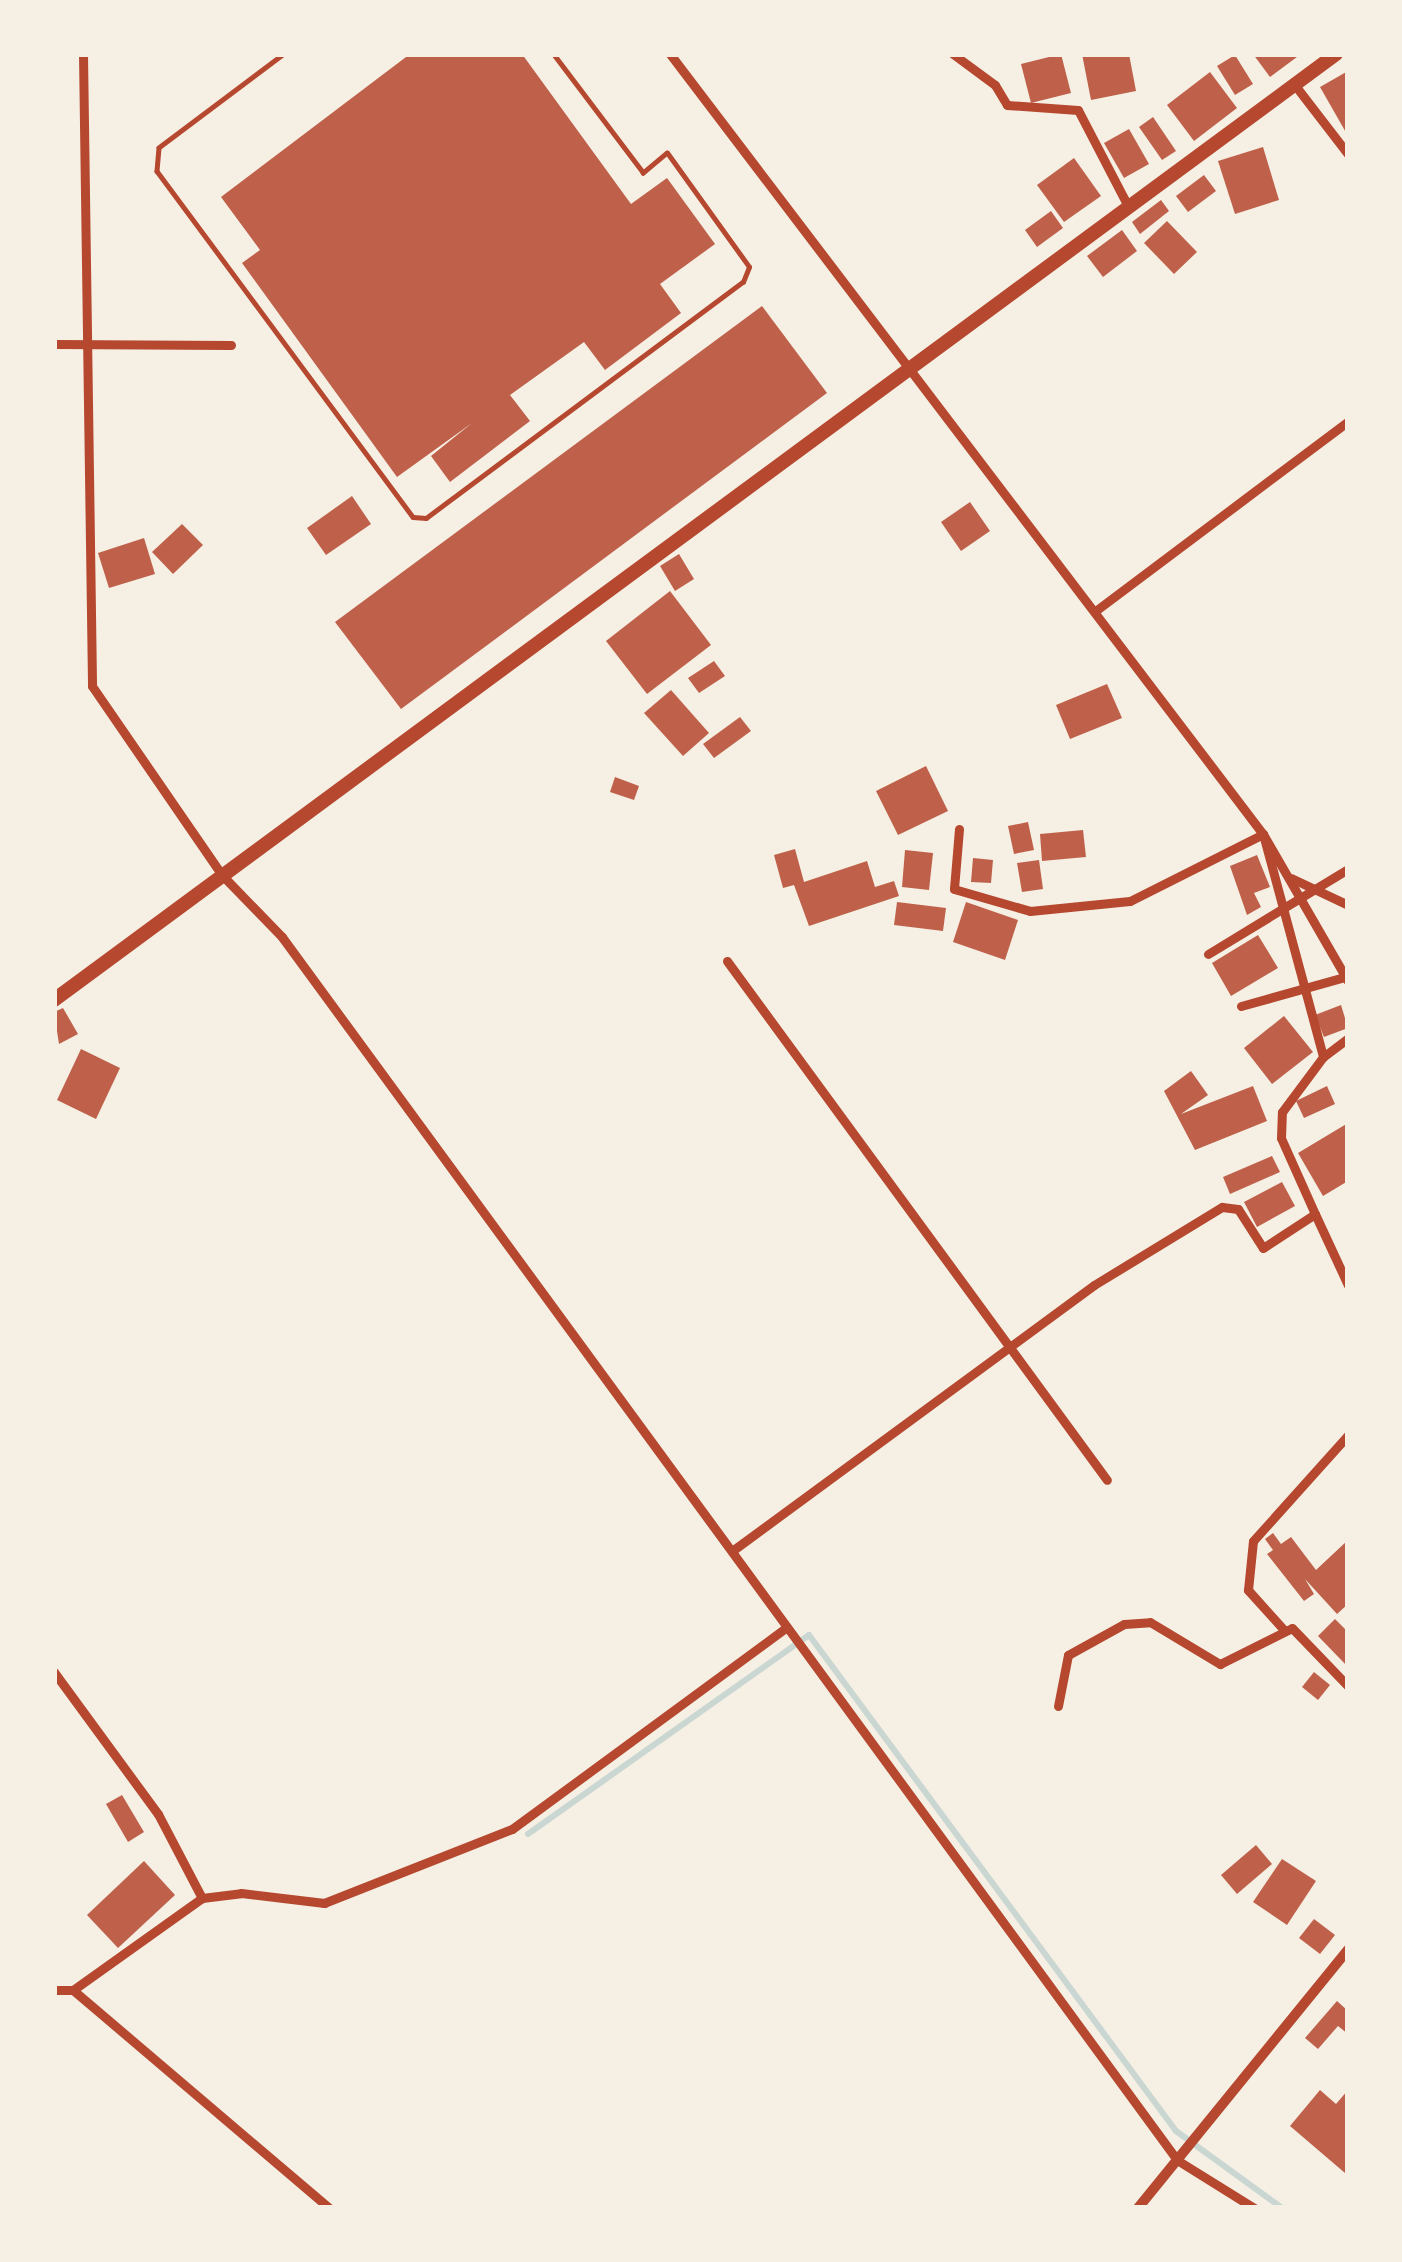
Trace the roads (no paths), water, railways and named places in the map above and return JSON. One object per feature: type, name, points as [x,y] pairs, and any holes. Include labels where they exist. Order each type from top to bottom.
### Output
[{"type":"main road","points":[[54,1000],[1336,54]]},
{"type":"street","points":[[83,54],[92,686],[221,874],[282,937],[1177,2160],[1254,2208]]},
{"type":"street","points":[[670,54],[908,372],[1098,609],[1263,834],[1347,979],[1240,1006]]},
{"type":"street","points":[[953,54],[994,85],[1007,106],[1078,110],[1129,208]]},
{"type":"street","points":[[1294,84],[1348,154]]},
{"type":"street","points":[[54,344],[231,345]]},
{"type":"street","points":[[1098,609],[1348,421]]},
{"type":"street","points":[[958,829],[954,889],[1030,911],[1130,901],[1263,834]]},
{"type":"street","points":[[1263,834],[1323,1057]]},
{"type":"street","points":[[1208,954],[1282,906],[1304,902],[1348,868]]},
{"type":"street","points":[[1291,878],[1348,905]]},
{"type":"street","points":[[727,961],[1107,1480]]},
{"type":"street","points":[[1348,1039],[1323,1057],[1282,1112],[1281,1138],[1348,1285]]},
{"type":"street","points":[[732,1551],[1009,1346],[1222,1207],[1238,1209],[1263,1248],[1315,1214]]},
{"type":"street","points":[[1284,1630],[1249,1590],[1253,1540],[1348,1436]]},
{"type":"street","points":[[1058,1706],[1068,1655],[1124,1624],[1150,1622],[1220,1664],[1284,1630],[1302,1631],[1348,1686]]},
{"type":"street","points":[[54,1990],[73,1990],[202,1898],[241,1893],[324,1903],[512,1829],[786,1628]]},
{"type":"street","points":[[54,1672],[158,1814],[202,1898]]},
{"type":"street","points":[[1138,2208],[1348,1950]]},
{"type":"street","points":[[73,1990],[329,2208]]},
{"type":"lane","points":[[284,54],[159,148],[157,171],[413,517],[426,518],[743,282],[748,267],[667,153],[643,173],[553,54]]},
{"type":"waterway","points":[[528,1834],[809,1635],[1176,2131],[1282,2208]]}]
